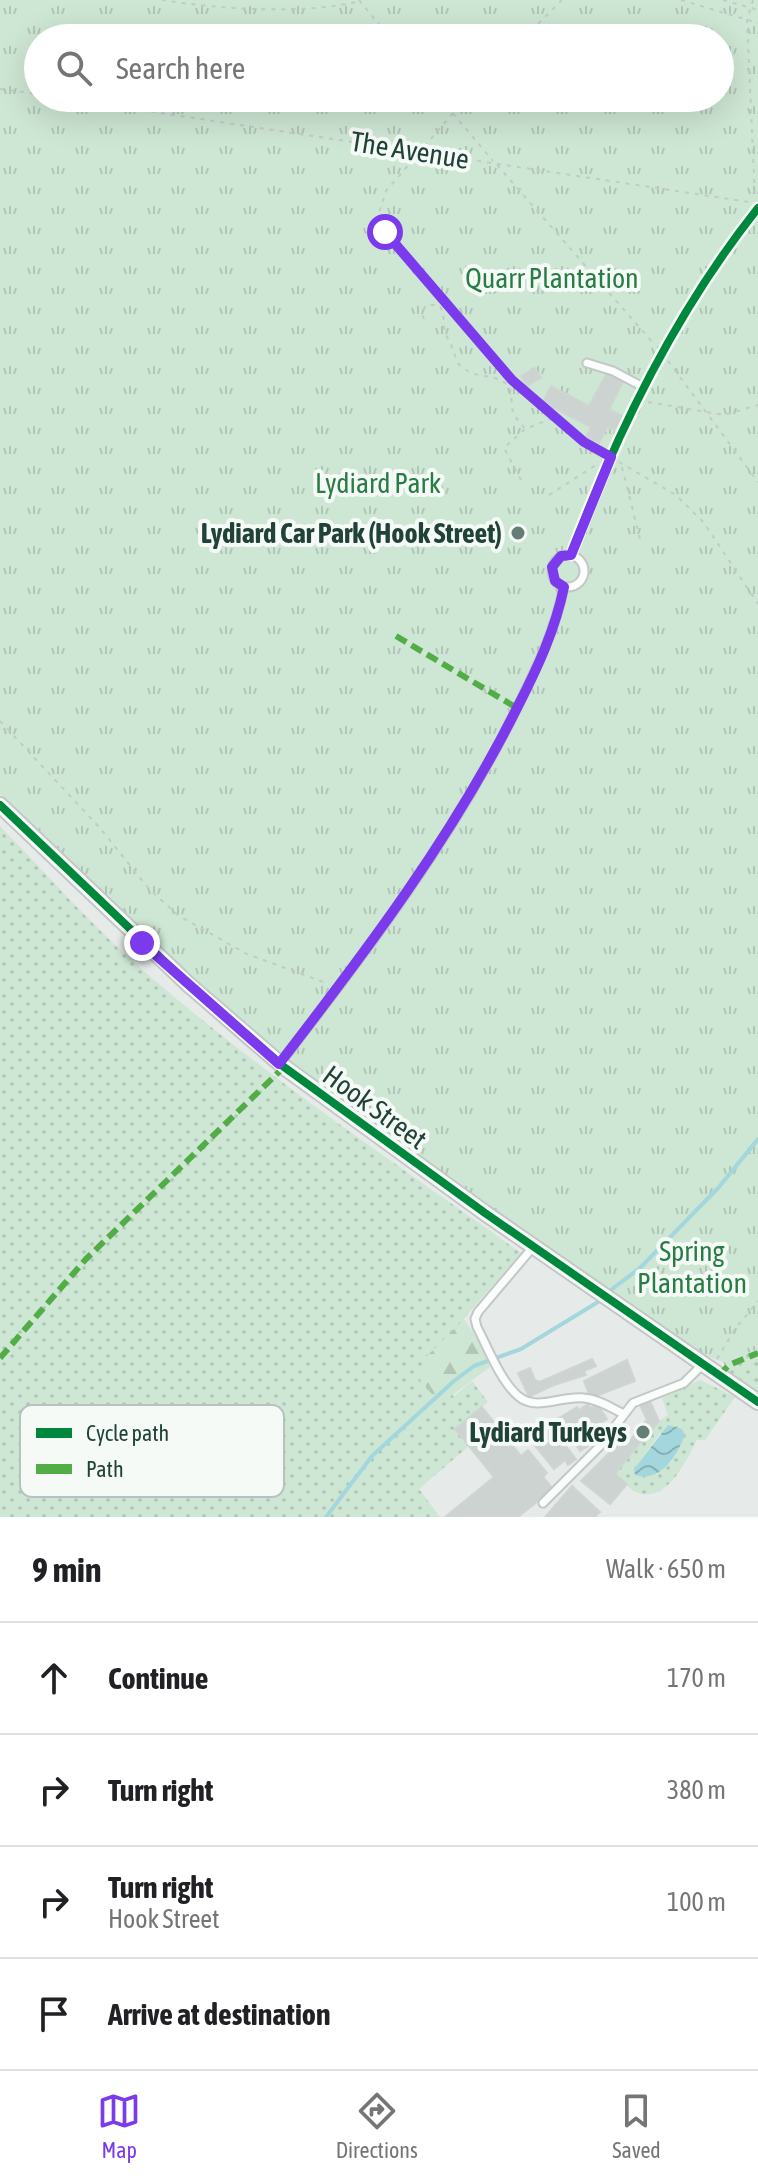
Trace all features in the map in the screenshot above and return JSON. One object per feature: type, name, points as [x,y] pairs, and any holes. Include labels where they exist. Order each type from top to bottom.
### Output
[{"type":"street","name":"Hook Street","points":[[0,805],[142,943],[279,1064],[533,1247],[758,1402]]},
{"type":"lane","points":[[571,555],[611,457],[639,399],[663,354],[757,205]]},
{"type":"lane","points":[[587,363],[613,371],[645,388]]},
{"type":"lane","points":[[571,555],[582,561],[584,575],[576,586],[564,587],[555,581],[552,567],[561,556],[571,555]]},
{"type":"lane","points":[[279,1064],[429,861],[497,750],[549,642],[564,587]]},
{"type":"lane","points":[[533,1247],[475,1319],[495,1360],[511,1389],[528,1403],[588,1398],[624,1414]]},
{"type":"lane","points":[[543,1503],[600,1446],[640,1398],[693,1378],[707,1367]]},
{"type":"path","points":[[162,0],[207,6],[310,7],[360,1],[379,24]]},
{"type":"path","points":[[306,0],[310,7]]},
{"type":"path","points":[[538,24],[562,0]]},
{"type":"path","points":[[681,0],[758,23]]},
{"type":"path","points":[[723,0],[758,10]]},
{"type":"path","points":[[753,0],[747,20],[757,205]]},
{"type":"path","points":[[0,89],[24,92]]},
{"type":"path","points":[[758,482],[711,414],[663,354],[452,113],[381,200],[380,223],[407,261],[450,304],[488,355],[554,417],[584,442],[676,495],[704,523],[758,604]]},
{"type":"path","points":[[424,319],[422,314],[426,305],[434,303],[441,307],[446,334],[455,347],[456,361],[477,377],[496,377],[504,381],[512,393],[513,414],[525,429]]},
{"type":"path","points":[[639,399],[711,414],[735,414],[758,405]]},
{"type":"path","points":[[521,480],[504,448],[525,429],[554,417]]},
{"type":"path","points":[[549,495],[611,457]]},
{"type":"path","points":[[622,464],[640,539]]},
{"type":"path","points":[[0,721],[100,828],[149,889],[179,916],[247,954],[338,987]]},
{"type":"path","points":[[707,1367],[758,1301]]},
{"type":"green space","name":"Lydiard Park","points":[[0,0],[758,0],[758,1349],[723,1362],[704,1355],[360,1119],[221,1010],[0,794]]},
{"type":"green space","points":[[0,826],[101,932],[229,1042],[521,1253],[461,1322],[453,1397],[472,1381],[488,1402],[455,1429],[469,1446],[419,1489],[440,1517],[0,1517]]},
{"type":"green space","points":[[464,1319],[485,1350],[490,1367],[440,1404],[417,1376],[424,1359]]},
{"type":"green space","points":[[758,1349],[758,1395],[730,1376],[723,1362]]},
{"type":"green space","points":[[700,1380],[735,1397],[705,1440],[697,1440],[673,1479],[656,1493],[645,1494],[631,1489],[615,1474],[659,1421],[668,1415],[662,1398]],"holes":[[[661,1432],[672,1461],[646,1477],[634,1469]]]},
{"type":"water","points":[[668,1425],[682,1429],[685,1435],[673,1459],[653,1475],[635,1475],[634,1469]]},
{"type":"building","points":[[535,368],[541,378],[527,386],[521,376]]},
{"type":"building","points":[[608,371],[624,380],[609,409],[624,417],[617,431],[607,427],[599,443],[586,437],[591,427],[543,402],[551,386],[589,406]]},
{"type":"building","points":[[592,1359],[596,1366],[584,1371],[586,1375],[554,1385],[551,1377]]},
{"type":"building","points":[[627,1360],[635,1381],[594,1397],[589,1394],[584,1381]]},
{"type":"building","points":[[530,1368],[535,1380],[539,1382],[551,1377],[554,1385],[529,1397],[518,1373]]},
{"type":"building","name":"Lydiard Turkeys","points":[[649,1399],[659,1421],[634,1450],[627,1444],[647,1420],[639,1403]]},
{"type":"building","points":[[597,1403],[607,1419],[588,1431],[595,1442],[580,1451],[559,1418],[577,1407],[579,1410],[588,1404],[590,1408]]},
{"type":"building","points":[[482,1407],[521,1456],[528,1450],[547,1473],[543,1477],[553,1489],[518,1517],[445,1517],[494,1477],[455,1429]]},
{"type":"building","points":[[550,1426],[576,1459],[568,1465],[565,1460],[554,1469],[531,1441]]},
{"type":"building","points":[[622,1440],[634,1450],[615,1474],[627,1484],[610,1504],[581,1481]]},
{"type":"building","points":[[572,1486],[600,1512],[595,1517],[545,1517]]},
{"type":"waterway","points":[[612,1289],[640,1268],[719,1187],[758,1139]]},
{"type":"waterway","points":[[326,1517],[372,1456],[454,1381],[474,1366],[521,1349],[598,1302]]},
{"type":"marked path","points":[[396,636],[517,708]]},
{"type":"marked path","points":[[0,1358],[86,1259],[284,1067]]},
{"type":"marked path","points":[[719,1375],[729,1365],[758,1353]]},
{"type":"cycle path","points":[[571,555],[608,464],[651,374],[701,288],[758,208]]},
{"type":"cycle path","points":[[0,805],[188,984],[284,1067],[485,1213],[758,1402]]},
{"type":"place","name":"Lydiard Car Park (Hook Street)","points":[[518,533]]},
{"type":"place","name":"Lydiard Turkeys","points":[[643,1432]]},
{"type":"route","points":[[142,943],[279,1064],[429,861],[470,797],[528,687],[558,618],[564,587],[555,581],[552,567],[561,556],[571,555],[611,457],[584,442],[512,380],[488,355],[450,304],[407,261],[385,232]]},
{"type":"park label","name":"Quarr Plantation","points":[[552,278]]},
{"type":"park label","name":"Spring Plantation","points":[[692,1267]]}]
